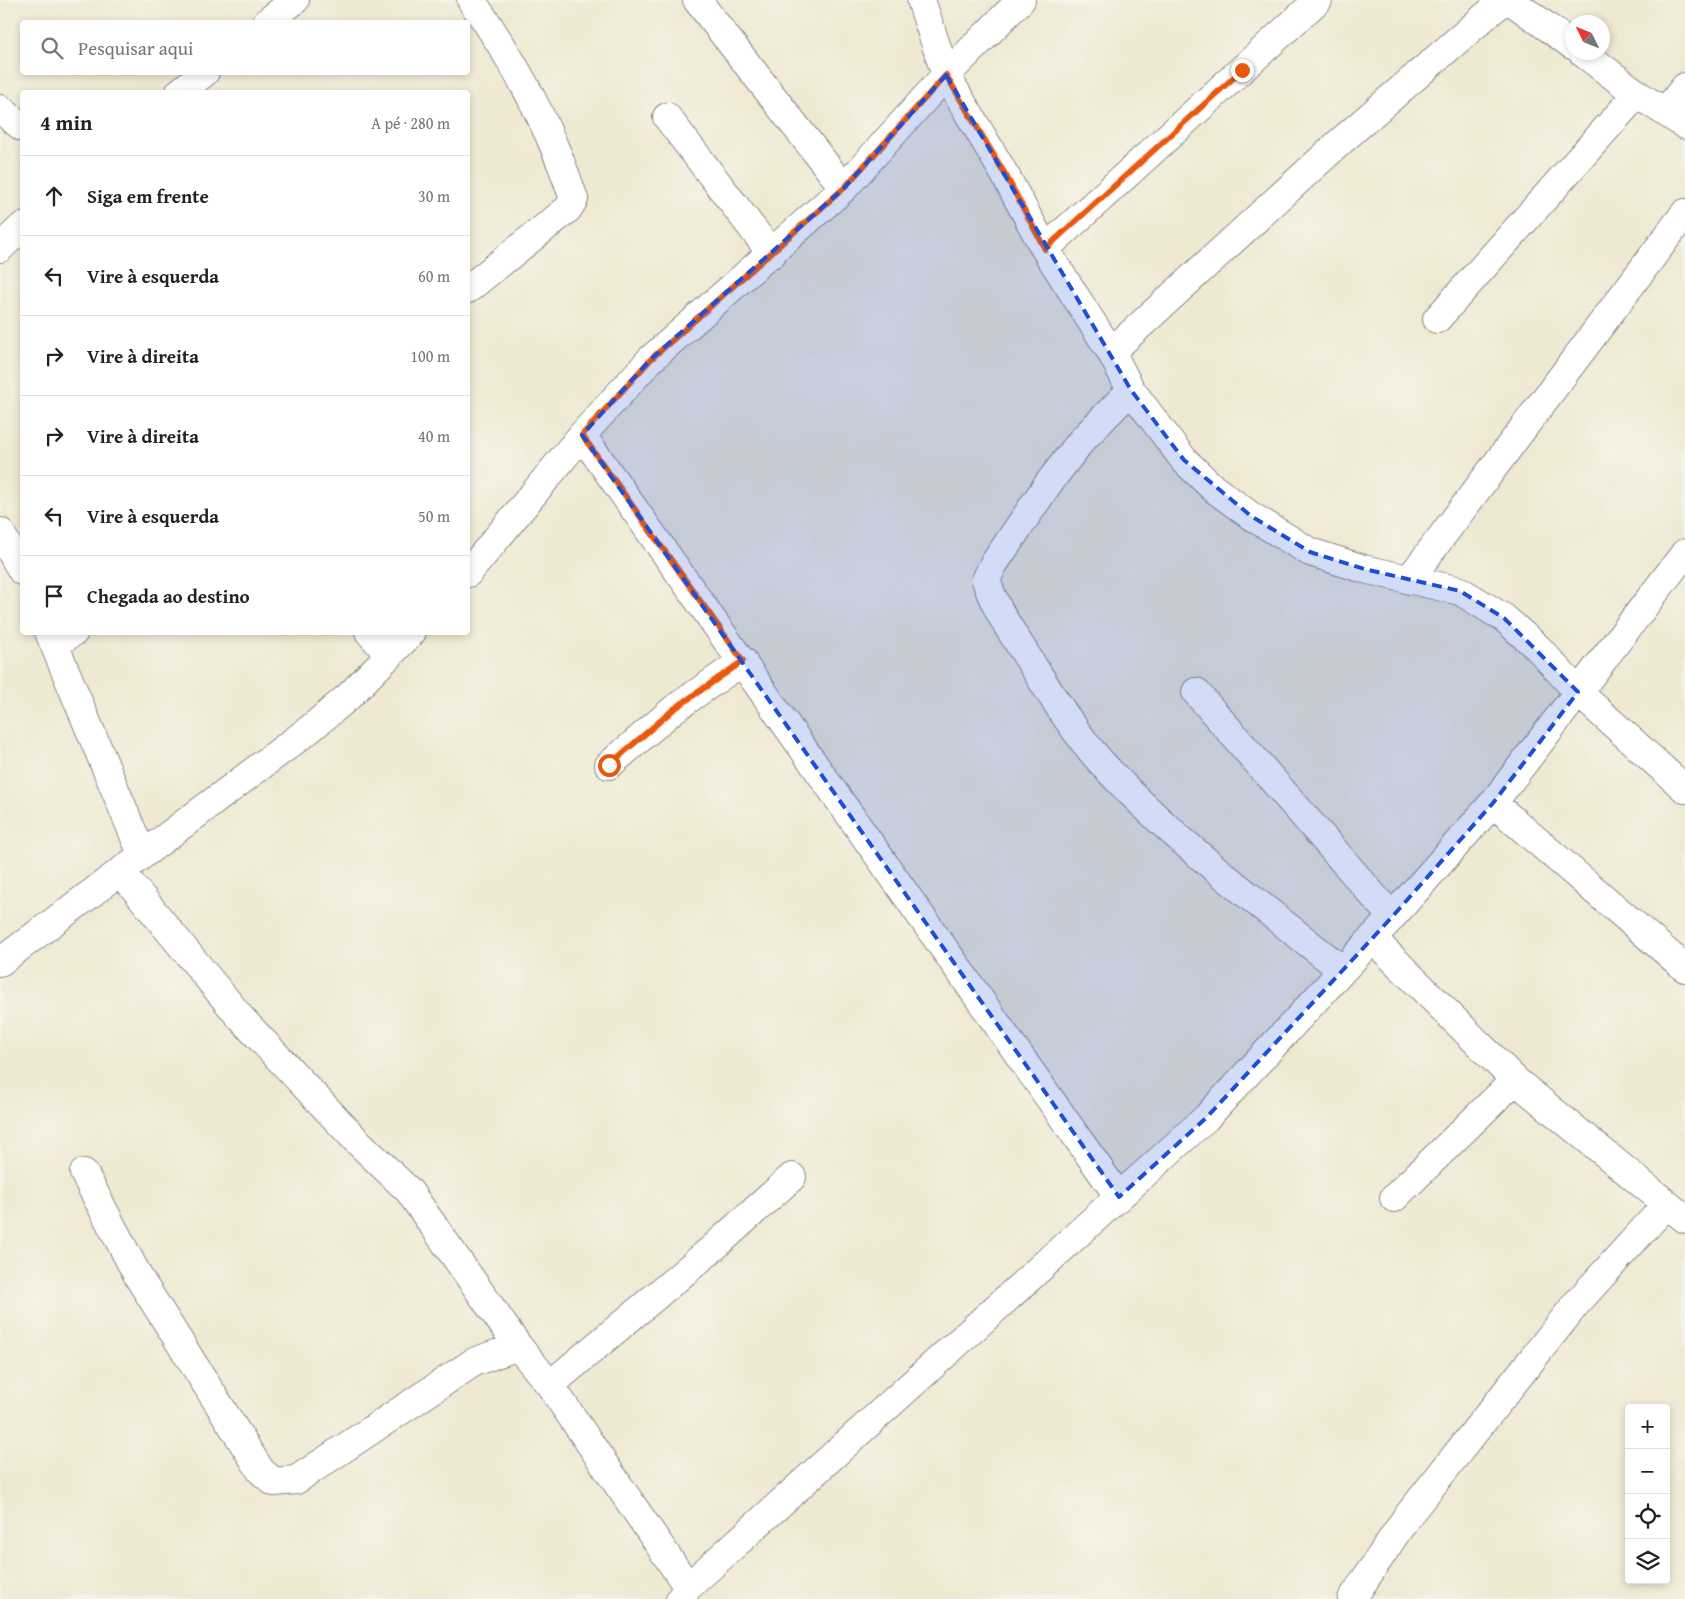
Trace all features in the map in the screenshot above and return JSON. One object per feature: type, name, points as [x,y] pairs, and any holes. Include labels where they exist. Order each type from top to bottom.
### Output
[{"type":"street","points":[[270,20],[295,0]]},
{"type":"street","points":[[470,287],[568,209],[574,199],[535,102],[493,30],[471,0]]},
{"type":"street","points":[[697,0],[844,188]]},
{"type":"street","points":[[921,0],[946,75],[1005,174],[1045,249],[1111,352],[1131,390],[1184,460],[1213,488],[1251,516],[1310,552],[1364,569],[1460,591],[1504,618],[1538,648],[1578,692],[1685,789]]},
{"type":"street","points":[[470,571],[582,435],[651,359],[772,254],[844,188],[946,75],[1021,0]]},
{"type":"street","points":[[1045,249],[1318,0]]},
{"type":"street","points":[[1111,352],[1340,142],[1518,2],[1565,39]]},
{"type":"street","points":[[1592,60],[1637,94],[1676,118],[1685,87]]},
{"type":"street","points":[[182,90],[200,75]]},
{"type":"street","points":[[1437,319],[1637,94]]},
{"type":"street","points":[[0,109],[20,125]]},
{"type":"street","points":[[667,117],[772,254]]},
{"type":"street","points":[[1409,580],[1685,213]]},
{"type":"street","points":[[0,248],[20,229]]},
{"type":"street","points":[[1131,390],[1082,440],[1048,484],[993,565],[986,580],[994,604],[1061,709],[1100,761],[1144,806],[1207,861],[1342,970]]},
{"type":"street","points":[[582,435],[1119,1197]]},
{"type":"street","points":[[0,532],[20,567]]},
{"type":"street","points":[[121,872],[240,1017],[356,1140],[409,1191],[518,1346],[550,1385],[684,1593],[1206,1118],[1392,917],[1493,803],[1578,692],[1682,565]]},
{"type":"street","points":[[373,635],[390,655]]},
{"type":"street","points":[[0,962],[310,729],[348,698],[409,635]]},
{"type":"street","points":[[59,636],[142,854]]},
{"type":"street","points":[[609,765],[674,709],[743,661]]},
{"type":"street","points":[[1196,692],[1392,917]]},
{"type":"street","points":[[1493,803],[1685,968]]},
{"type":"street","points":[[1352,1599],[1406,1518],[1576,1304],[1676,1212],[1515,1080],[1372,938]]},
{"type":"street","points":[[1394,1198],[1515,1080]]},
{"type":"street","points":[[84,1172],[139,1278],[261,1471],[274,1482],[296,1480],[466,1367],[518,1346]]},
{"type":"street","points":[[550,1385],[713,1248],[792,1177]]},
{"type":"highlighted area","points":[[946,75],[1131,390],[1184,460],[1251,516],[1310,552],[1364,569],[1460,591],[1504,618],[1578,692],[1493,803],[1392,917],[1206,1118],[1119,1197],[582,435],[651,359],[844,188]]},
{"type":"route","points":[[609,765],[674,709],[743,661],[648,531],[582,435],[651,359],[772,254],[844,188],[946,75],[1005,174],[1045,249],[1242,70]]}]
